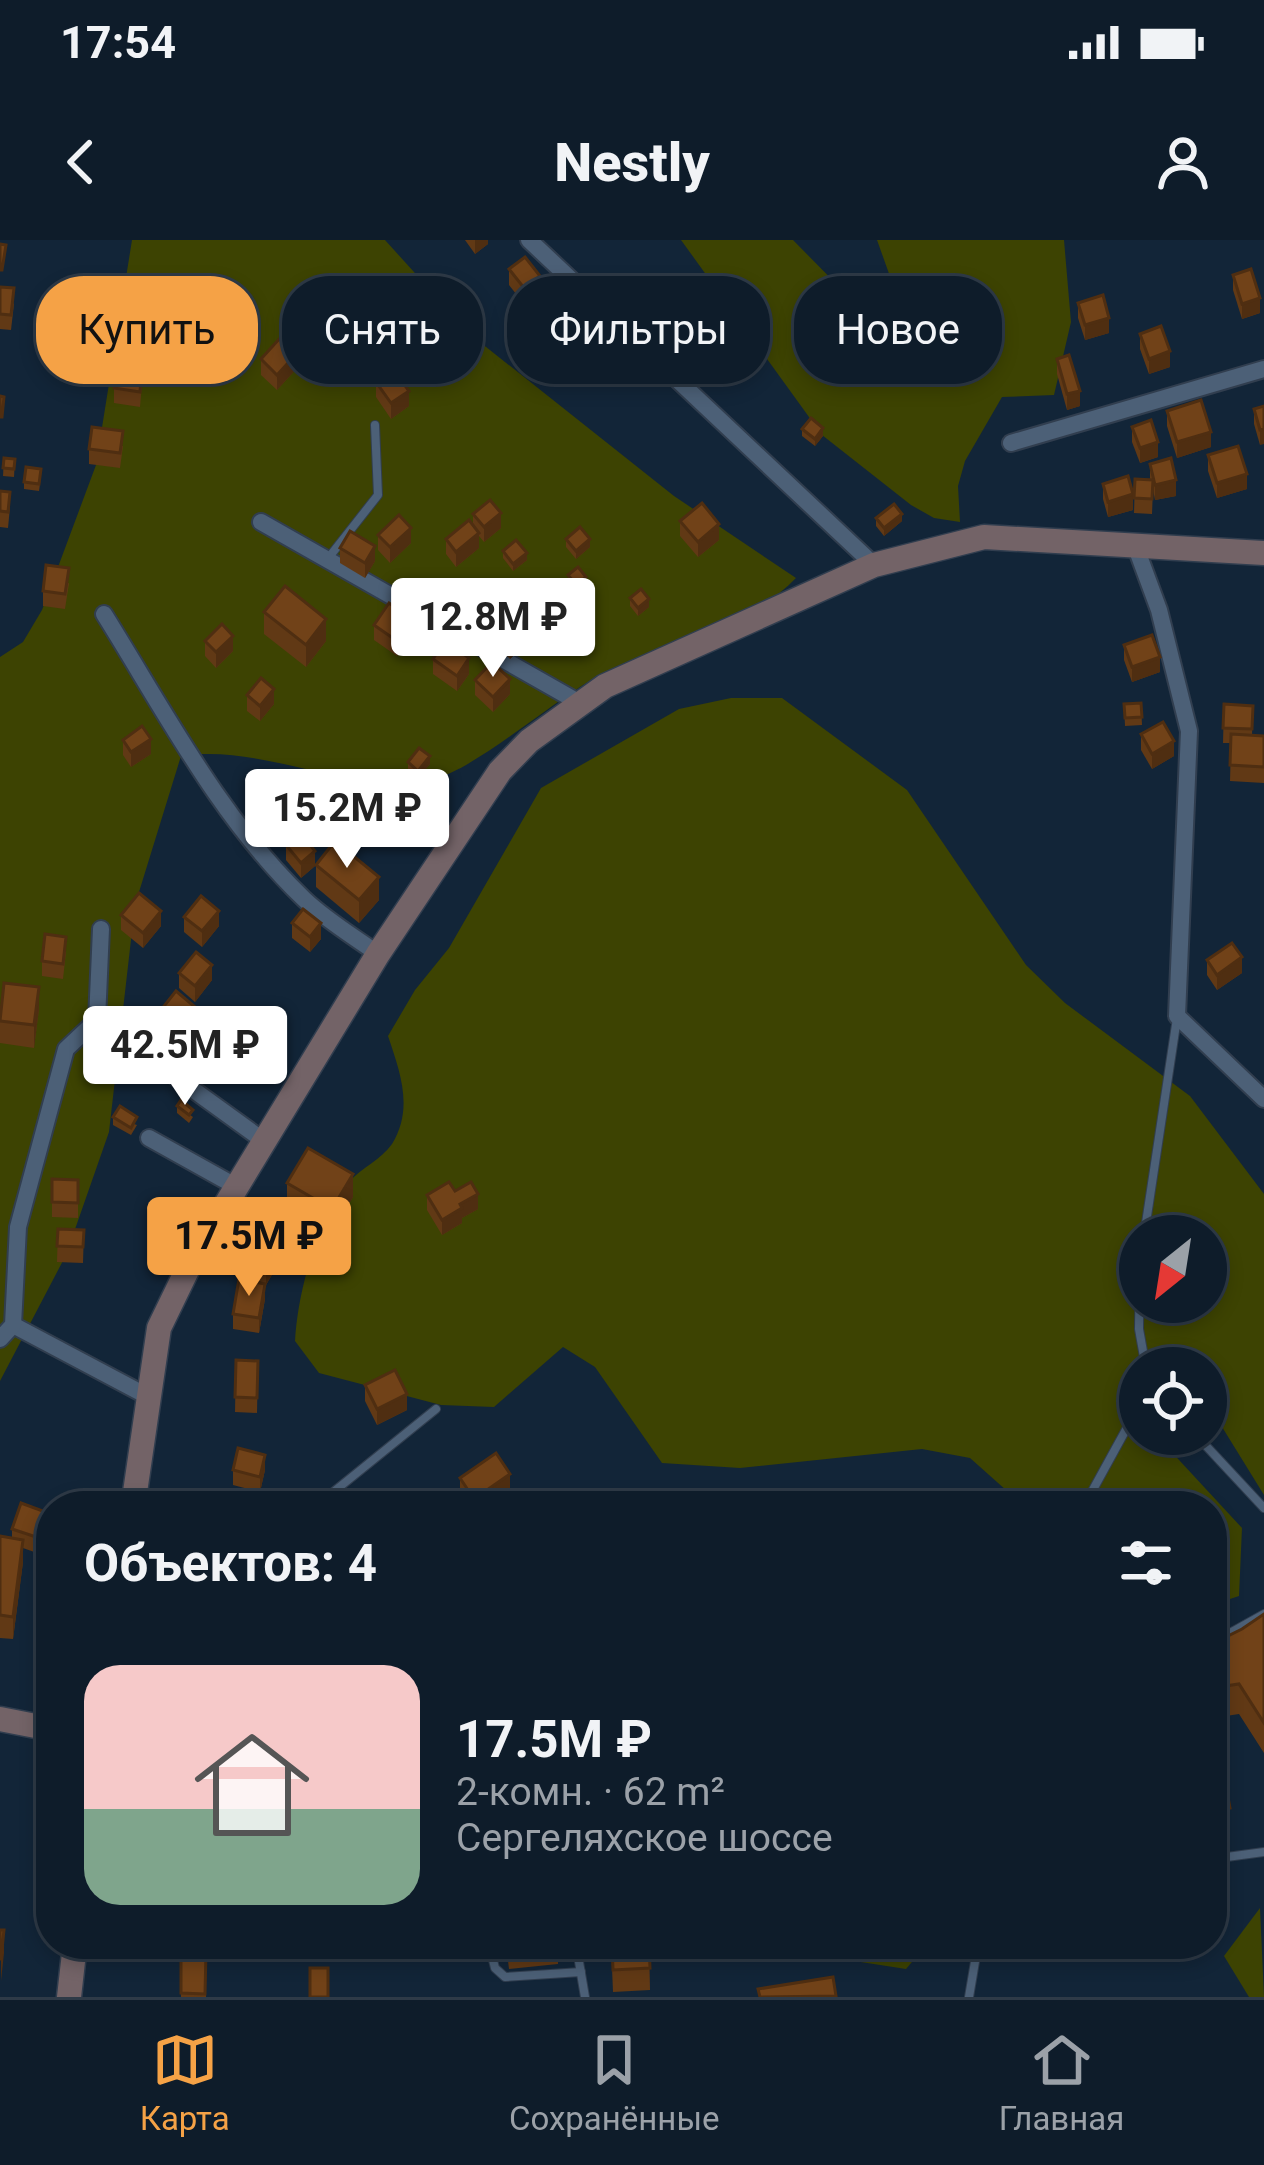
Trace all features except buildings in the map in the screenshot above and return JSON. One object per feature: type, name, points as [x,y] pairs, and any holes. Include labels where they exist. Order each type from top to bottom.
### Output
[{"type":"main road","points":[[135,1491],[158,1328],[236,1187],[378,954],[500,771],[578,702],[874,565],[984,537],[1264,554]]},
{"type":"main road","points":[[0,1719],[36,1726]]},
{"type":"main road","points":[[69,1997],[73,1959]]},
{"type":"street","points":[[530,240],[874,565]]},
{"type":"street","points":[[1011,443],[1264,369]]},
{"type":"street","points":[[261,522],[578,702]]},
{"type":"street","points":[[1135,545],[1159,610],[1189,731],[1177,1016],[1264,1099]]},
{"type":"street","points":[[104,614],[188,749],[278,872],[308,903],[378,954]]},
{"type":"street","points":[[101,929],[97,1020],[66,1049],[18,1227],[6,1332],[147,1396]]},
{"type":"street","points":[[97,1020],[265,1141]]},
{"type":"street","points":[[149,1138],[236,1187]]},
{"type":"lane","points":[[326,562],[378,495],[375,425]]},
{"type":"lane","points":[[1147,1215],[1177,1016]]},
{"type":"lane","points":[[335,1491],[436,1409]]},
{"type":"lane","points":[[1092,1491],[1119,1442]]},
{"type":"lane","points":[[1215,1455],[1264,1508]]},
{"type":"lane","points":[[1227,1634],[1264,1614]]},
{"type":"lane","points":[[1227,1857],[1264,1852]]},
{"type":"lane","points":[[492,1959],[494,1968],[505,1977],[581,1972]]},
{"type":"lane","points":[[579,1959],[585,1997]]},
{"type":"lane","points":[[968,1997],[975,1959]]},
{"type":"green space","points":[[132,240],[385,240],[418,276],[282,276],[282,384],[483,384],[483,345],[507,364],[507,384],[533,384],[674,496],[796,578],[729,624],[582,685],[472,762],[436,778],[372,781],[245,757],[181,756],[135,905],[109,1132],[66,1255],[0,1381],[0,657],[23,642],[42,610],[96,465],[109,384],[258,384],[258,276],[126,276]]},
{"type":"green space","points":[[681,240],[793,240],[828,276],[794,276],[794,384],[1002,384],[1002,276],[890,276],[877,240],[1064,240],[1071,322],[1054,395],[1002,397],[965,461],[958,486],[960,522],[934,518],[911,505],[822,435],[770,363],[770,276],[707,276]]},
{"type":"green space","points":[[731,698],[782,698],[907,790],[1026,965],[1065,1003],[1190,1096],[1264,1194],[1264,1495],[1227,1435],[1227,1347],[1119,1347],[1119,1455],[1174,1455],[1208,1491],[1007,1491],[970,1458],[922,1449],[740,1468],[662,1463],[595,1367],[563,1347],[494,1407],[441,1405],[319,1373],[295,1341],[305,1279],[338,1198],[349,1182],[388,1149],[399,1130],[403,1090],[388,1036],[415,990],[449,948],[541,788],[679,709]]},
{"type":"green space","points":[[1227,1512],[1242,1528],[1239,1596],[1227,1600]]},
{"type":"green space","points":[[1260,1908],[1264,1997],[1249,1997],[1226,1959]]},
{"type":"green space","points":[[842,1959],[914,1959],[906,1969]]}]
